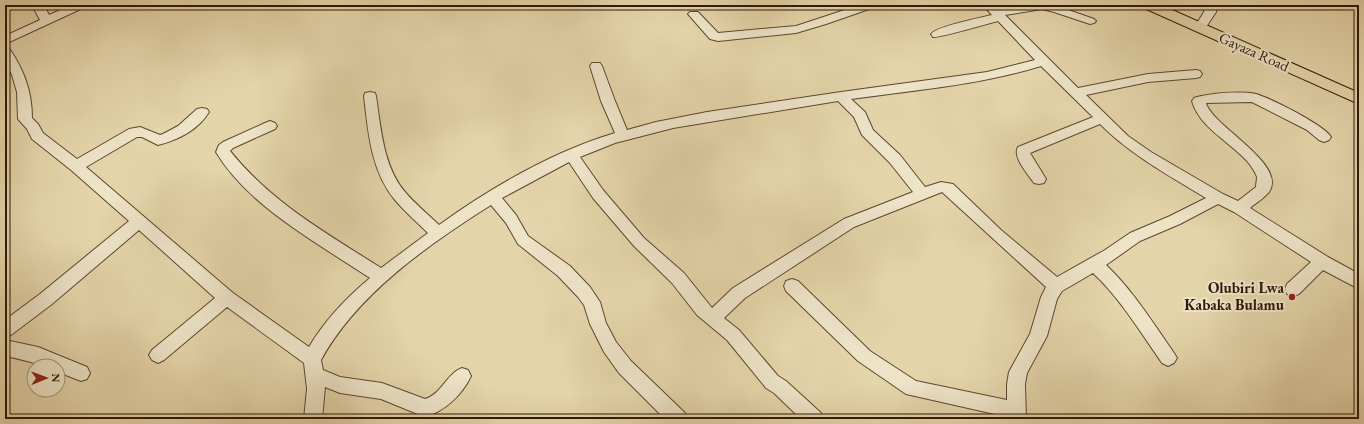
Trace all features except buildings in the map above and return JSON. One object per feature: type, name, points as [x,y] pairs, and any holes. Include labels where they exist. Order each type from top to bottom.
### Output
[{"type":"main road","name":"Gayaza Road","points":[[1149,5],[1359,99]]},
{"type":"street","points":[[38,5],[46,21]]},
{"type":"street","points":[[5,40],[81,5]]},
{"type":"street","points":[[694,14],[714,36],[718,36],[796,29],[822,22],[871,5]]},
{"type":"street","points":[[1200,28],[1210,12],[1211,5]]},
{"type":"street","points":[[937,34],[995,12],[1042,6],[1057,9],[1090,21]]},
{"type":"street","points":[[995,12],[1101,119],[1134,147],[1218,198],[1239,208],[1322,261],[1359,282]]},
{"type":"street","points":[[5,51],[21,79],[26,106],[25,119],[33,127],[37,136],[76,166],[138,222],[227,298],[314,367],[340,385],[382,391],[425,408],[438,403],[462,376]]},
{"type":"street","points":[[313,419],[316,402],[314,367],[322,340],[336,323],[380,276],[437,233],[471,210],[542,169],[623,136],[689,120],[841,96],[989,76],[1043,62]]},
{"type":"street","points":[[596,66],[608,101],[623,136]]},
{"type":"street","points":[[1075,93],[1148,78],[1196,74]]},
{"type":"street","points":[[370,96],[377,144],[382,162],[400,196],[437,233]]},
{"type":"street","points":[[841,96],[860,115],[867,132],[895,159],[922,194]]},
{"type":"street","points":[[1239,208],[1264,188],[1266,184],[1264,176],[1255,160],[1233,141],[1201,109],[1198,104],[1199,101],[1205,102],[1254,98],[1301,121],[1324,137]]},
{"type":"street","points":[[76,166],[134,132],[138,131],[153,136],[158,140],[168,138],[185,130],[202,112]]},
{"type":"street","points":[[1039,179],[1024,156],[1023,150],[1061,135],[1078,126],[1101,119]]},
{"type":"street","points":[[270,126],[228,145],[224,148],[223,152],[241,175],[255,189],[291,218],[380,276]]},
{"type":"street","points":[[572,156],[598,194],[639,242],[678,278],[703,310],[733,335],[772,382],[780,387],[814,419]]},
{"type":"street","points":[[713,318],[739,293],[849,223],[941,187],[948,188],[996,234],[1056,286]]},
{"type":"street","points":[[493,197],[511,219],[523,240],[564,271],[584,292],[592,302],[598,324],[610,347],[625,367],[678,419]]},
{"type":"street","points":[[1016,414],[1016,384],[1018,372],[1038,336],[1048,297],[1056,286],[1094,264],[1135,237],[1175,220],[1218,198]]},
{"type":"street","points":[[5,330],[46,299],[138,222]]},
{"type":"street","points":[[1293,289],[1322,261]]},
{"type":"street","points":[[1094,264],[1107,276],[1140,318],[1168,358]]},
{"type":"street","points":[[792,286],[864,356],[912,388],[1013,410],[1016,414]]},
{"type":"street","points":[[158,355],[227,298]]},
{"type":"street","points":[[5,348],[38,355],[80,373]]},
{"type":"place","name":"Olubiri Lwa Kabaka Bulamu","points":[[1292,297]]}]
